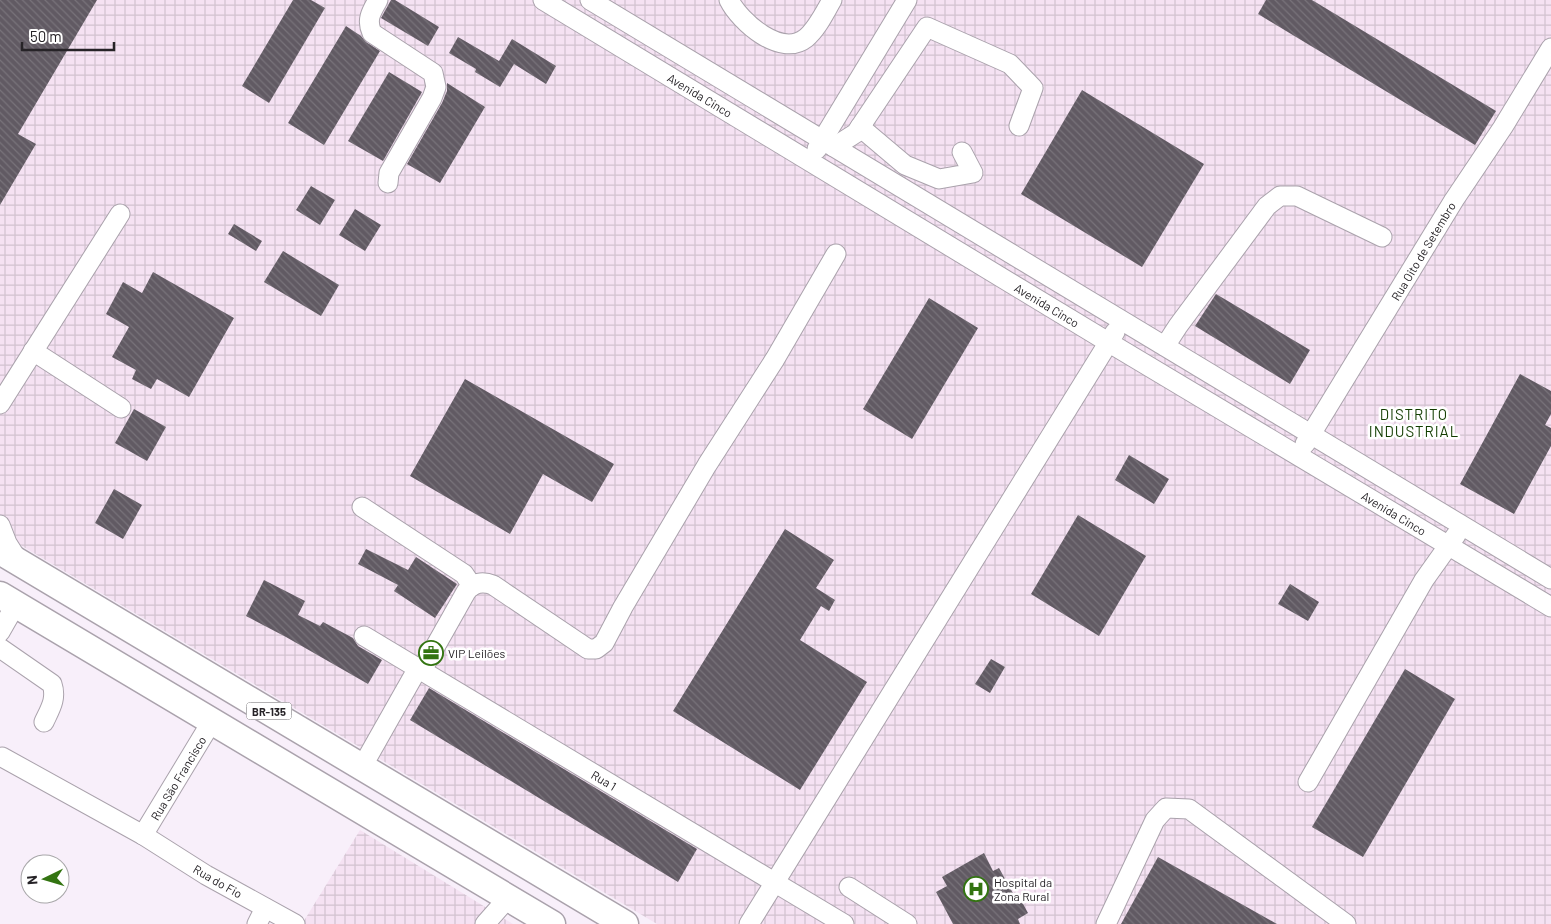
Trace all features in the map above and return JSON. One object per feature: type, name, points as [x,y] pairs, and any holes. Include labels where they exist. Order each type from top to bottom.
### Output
[{"type":"highway","name":"BR-135","points":[[10,557],[625,924]]},
{"type":"highway","points":[[8,599],[552,924]]},
{"type":"street","points":[[378,0],[369,17],[369,26],[372,33],[433,73],[436,87],[432,98],[389,173],[388,183]]},
{"type":"street","name":"Avenida Cinco","points":[[543,0],[1108,342],[1551,607]]},
{"type":"street","name":"Avenida Cinco","points":[[590,0],[1551,579]]},
{"type":"street","points":[[729,0],[734,9],[764,37],[772,41],[795,44],[807,38],[832,0]]},
{"type":"street","points":[[810,161],[829,143],[907,0]]},
{"type":"street","points":[[829,143],[856,133],[927,27],[1010,64],[1033,88],[1019,126]]},
{"type":"street","name":"Rua Oito de Setembro","points":[[1298,455],[1454,200],[1551,48]]},
{"type":"street","points":[[860,127],[905,165],[939,179],[974,173],[962,152]]},
{"type":"street","points":[[1165,346],[1267,206],[1280,196],[1297,196],[1382,237]]},
{"type":"street","points":[[0,404],[120,214]]},
{"type":"street","points":[[362,767],[466,592],[472,586],[484,582],[493,585],[588,649],[592,650],[600,647],[604,643],[622,607],[707,465],[775,359],[836,254]]},
{"type":"street","points":[[749,924],[1122,320]]},
{"type":"street","points":[[34,351],[121,408]]},
{"type":"street","points":[[362,507],[464,574],[472,586]]},
{"type":"street","points":[[0,525],[8,542],[10,557]]},
{"type":"street","points":[[1308,782],[1424,580],[1462,526]]},
{"type":"street","points":[[0,632],[8,599]]},
{"type":"street","name":"Rua 1","points":[[364,636],[844,924]]},
{"type":"street","points":[[0,648],[52,684],[55,700],[44,722]]},
{"type":"street","name":"Rua São Francisco","points":[[143,835],[212,721]]},
{"type":"street","name":"Rua do Fio","points":[[2,758],[143,835],[206,875],[261,916],[295,924]]},
{"type":"street","points":[[1106,924],[1155,820],[1166,808],[1189,809],[1346,924]]},
{"type":"street","points":[[849,887],[906,924]]},
{"type":"street","points":[[485,924],[508,898]]},
{"type":"shaded area","points":[[0,0],[1551,0],[1551,924],[657,924],[0,533]]},
{"type":"shaded area","points":[[360,830],[513,924],[302,924]]},
{"type":"building","points":[[0,0],[97,0],[18,134],[36,144],[0,205]]},
{"type":"building","points":[[293,0],[311,0],[325,8],[269,103],[242,86]]},
{"type":"building","points":[[391,0],[395,0],[439,27],[428,46],[381,18]]},
{"type":"building","points":[[1266,0],[1312,0],[1496,111],[1475,145],[1258,14]]},
{"type":"building","points":[[346,26],[380,51],[324,145],[288,123]]},
{"type":"building","points":[[458,37],[499,61],[512,39],[556,66],[546,84],[514,64],[500,87],[475,72],[476,69],[449,53]]},
{"type":"building","points":[[389,72],[422,92],[383,161],[348,141]]},
{"type":"building","points":[[447,83],[485,107],[440,183],[407,164],[442,103],[447,91]]},
{"type":"building","points":[[1082,90],[1204,164],[1142,267],[1021,194]]},
{"type":"building","points":[[311,186],[335,200],[320,225],[296,210]]},
{"type":"building","points":[[355,209],[381,225],[365,251],[339,235]]},
{"type":"building","points":[[234,224],[262,241],[256,251],[228,234]]},
{"type":"building","points":[[283,251],[339,285],[321,316],[264,282]]},
{"type":"building","points":[[153,272],[234,318],[189,397],[157,379],[151,389],[132,379],[136,370],[112,357],[129,327],[106,314],[123,282],[142,293]]},
{"type":"building","points":[[1216,294],[1310,350],[1290,384],[1195,326]]},
{"type":"building","points":[[929,298],[978,328],[912,439],[863,409]]},
{"type":"building","points":[[1520,374],[1551,391],[1551,414],[1545,425],[1551,428],[1551,446],[1514,514],[1460,484]]},
{"type":"building","points":[[465,379],[614,464],[592,502],[543,474],[510,534],[410,476]]},
{"type":"building","points":[[134,409],[166,427],[147,461],[115,443]]},
{"type":"building","points":[[1129,455],[1169,479],[1154,504],[1115,480]]},
{"type":"building","points":[[114,489],[142,505],[123,539],[95,523]]},
{"type":"building","points":[[1078,515],[1146,556],[1099,636],[1031,594]]},
{"type":"building","points":[[785,529],[834,560],[816,588],[835,600],[829,611],[821,606],[800,640],[867,682],[800,790],[673,711]]},
{"type":"building","points":[[366,549],[408,570],[416,557],[457,584],[435,618],[394,591],[398,585],[358,564]]},
{"type":"building","points":[[264,580],[305,601],[298,615],[320,626],[323,622],[353,638],[358,646],[382,660],[368,684],[246,616]]},
{"type":"building","points":[[1290,584],[1319,602],[1308,621],[1278,604]]},
{"type":"building","points":[[991,659],[1005,667],[990,693],[975,684]]},
{"type":"building","points":[[1405,669],[1455,699],[1363,857],[1312,827]]},
{"type":"building","points":[[429,688],[697,849],[678,882],[410,720]]},
{"type":"building","name":"Hospital da Zona Rural","points":[[984,853],[993,871],[999,868],[1019,904],[1022,902],[1028,913],[1018,919],[1020,924],[953,924],[936,892],[947,886],[942,877]]},
{"type":"building","points":[[1158,857],[1277,924],[1121,924]]},
{"type":"place","name":"VIP Leilões","points":[[431,653]]},
{"type":"place","name":"Hospital da Zona Rural","points":[[976,889]]},
{"type":"district","name":"DISTRITO INDUSTRIAL","points":[[1414,422]]}]
